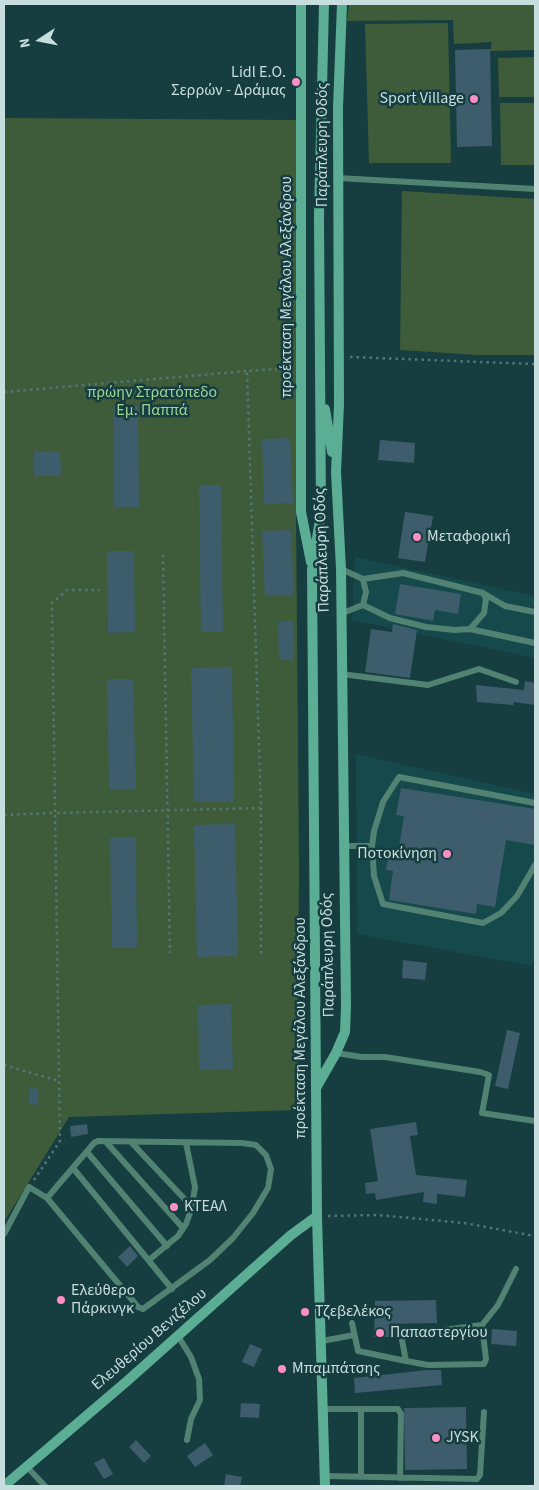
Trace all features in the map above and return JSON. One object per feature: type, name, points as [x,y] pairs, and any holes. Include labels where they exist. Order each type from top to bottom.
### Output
[{"type":"main road","name":"προέκταση Μεγάλου Αλεξάνδρου","points":[[301,4],[303,367],[301,512],[312,570]]},
{"type":"main road","name":"προέκταση Μεγάλου Αλεξάνδρου","points":[[324,4],[319,217],[321,514],[312,570],[316,1216],[322,1341],[325,1481]]},
{"type":"main road","name":"Παράπλευρη Οδός","points":[[316,1089],[336,1053],[345,1032],[341,569],[336,472],[338,108],[342,4]]},
{"type":"main road","points":[[320,379],[336,472]]},
{"type":"main road","name":"Ελευθερίου Βενιζέλου","points":[[4,1486],[316,1216]]},
{"type":"lane","points":[[338,178],[535,189]]},
{"type":"lane","points":[[341,569],[363,579],[403,573],[483,593],[505,606],[535,612]]},
{"type":"lane","points":[[363,579],[366,592],[363,605]]},
{"type":"lane","points":[[470,629],[476,625],[484,613],[486,599],[483,593]]},
{"type":"lane","points":[[340,614],[363,605],[390,618],[426,627],[455,630],[470,629],[535,643]]},
{"type":"lane","points":[[341,674],[428,685],[479,669],[516,682]]},
{"type":"lane","points":[[535,803],[399,776],[383,802],[372,846],[374,876],[382,904],[482,923],[501,913],[517,896],[535,865]]},
{"type":"lane","points":[[343,846],[372,846]]},
{"type":"lane","points":[[336,1053],[362,1057],[385,1057],[490,1075],[482,1113],[535,1121]]},
{"type":"lane","points":[[4,1234],[30,1187],[48,1198],[138,1307],[145,1308],[210,1260],[233,1238],[253,1213],[268,1188],[271,1169],[266,1155],[256,1145],[242,1143],[95,1142],[48,1198]]},
{"type":"lane","points":[[106,1142],[183,1228]]},
{"type":"lane","points":[[130,1142],[192,1207]]},
{"type":"lane","points":[[149,1260],[167,1246],[183,1228],[192,1207],[195,1187],[186,1143]]},
{"type":"lane","points":[[86,1152],[167,1246]]},
{"type":"lane","points":[[73,1168],[172,1288]]},
{"type":"lane","points":[[406,1361],[402,1340],[404,1335],[482,1325],[498,1305],[516,1269]]},
{"type":"lane","points":[[352,1323],[357,1349],[360,1352],[428,1366],[484,1364],[486,1359],[482,1325]]},
{"type":"lane","points":[[322,1341],[354,1335]]},
{"type":"lane","points":[[178,1336],[191,1357],[199,1379],[200,1400],[191,1419],[187,1440]]},
{"type":"lane","points":[[324,1409],[395,1408],[400,1411],[400,1478]]},
{"type":"lane","points":[[361,1409],[361,1477]]},
{"type":"lane","points":[[325,1481],[361,1477],[477,1479],[480,1474],[484,1412]]},
{"type":"lane","points":[[26,1467],[46,1486]]},
{"type":"path","points":[[338,356],[535,364]]},
{"type":"path","points":[[4,392],[303,367]]},
{"type":"path","points":[[247,371],[261,808],[261,956]]},
{"type":"path","points":[[163,555],[169,810],[170,953]]},
{"type":"path","points":[[30,1187],[60,1141],[52,603],[67,590],[100,590]]},
{"type":"path","points":[[4,815],[261,808]]},
{"type":"path","points":[[4,1065],[59,1081]]},
{"type":"path","points":[[316,1216],[378,1215],[464,1223],[535,1236]]},
{"type":"shaded area","points":[[355,557],[535,596],[535,658],[352,620]]},
{"type":"shaded area","points":[[356,754],[535,794],[535,960],[531,966],[357,934]]},
{"type":"green space","points":[[349,4],[535,4],[535,50],[490,51],[492,42],[454,44],[453,20],[347,21]]},
{"type":"green space","points":[[448,23],[451,163],[369,163],[365,24]]},
{"type":"green space","points":[[535,57],[535,97],[499,97],[498,58]]},
{"type":"green space","points":[[500,103],[535,103],[535,165],[501,165]]},
{"type":"green space","name":"πρώην Στρατόπεδο Εμ. Παππά","points":[[4,118],[296,120],[301,401],[296,510],[299,872],[297,1110],[69,1117],[4,1222]]},
{"type":"green space","points":[[402,191],[535,199],[535,355],[478,355],[400,350]]},
{"type":"building","name":"Sport Village","points":[[490,49],[492,146],[457,147],[455,50]]},
{"type":"building","points":[[114,406],[138,406],[139,507],[114,507]]},
{"type":"building","points":[[290,438],[293,503],[264,504],[262,439]]},
{"type":"building","points":[[380,440],[415,443],[414,463],[378,460]]},
{"type":"building","points":[[60,451],[61,476],[34,476],[34,452]]},
{"type":"building","points":[[199,485],[221,485],[223,632],[201,632]]},
{"type":"building","points":[[405,512],[433,516],[425,562],[398,558]]},
{"type":"building","points":[[291,530],[294,595],[265,596],[262,531]]},
{"type":"building","points":[[107,551],[134,551],[135,632],[108,633]]},
{"type":"building","points":[[400,584],[461,594],[458,614],[435,610],[433,621],[395,614]]},
{"type":"building","points":[[293,621],[294,660],[279,660],[278,622]]},
{"type":"building","points":[[393,624],[417,630],[410,678],[365,672],[371,629],[392,632]]},
{"type":"building","points":[[232,667],[234,802],[194,802],[191,668]]},
{"type":"building","points":[[107,679],[133,679],[136,789],[109,789]]},
{"type":"building","points":[[525,681],[535,683],[535,705],[514,702],[513,705],[477,702],[476,685],[524,690]]},
{"type":"building","points":[[401,788],[535,809],[535,845],[506,840],[495,907],[477,904],[476,914],[389,900],[393,871],[386,870],[389,852],[398,853],[404,816],[396,815]]},
{"type":"building","points":[[235,824],[238,956],[197,957],[194,825]]},
{"type":"building","points":[[110,837],[136,837],[137,948],[112,948]]},
{"type":"building","points":[[403,960],[427,963],[425,980],[402,978]]},
{"type":"building","points":[[231,1004],[233,1069],[199,1070],[198,1005]]},
{"type":"building","points":[[507,1030],[520,1033],[508,1089],[495,1086]]},
{"type":"building","points":[[30,1088],[39,1089],[37,1105],[28,1104]]},
{"type":"building","points":[[416,1122],[418,1135],[410,1136],[416,1175],[467,1180],[465,1197],[437,1194],[437,1204],[423,1202],[424,1192],[376,1200],[375,1193],[366,1194],[365,1183],[378,1181],[370,1129]]},
{"type":"building","points":[[87,1124],[88,1134],[71,1137],[70,1126]]},
{"type":"building","points":[[130,1246],[138,1256],[127,1267],[118,1257]]},
{"type":"building","points":[[436,1300],[437,1323],[389,1324],[389,1337],[374,1337],[375,1301]]},
{"type":"building","points":[[492,1329],[517,1331],[516,1346],[491,1344]]},
{"type":"building","points":[[250,1344],[262,1349],[254,1367],[242,1362]]},
{"type":"building","points":[[441,1370],[442,1385],[355,1393],[354,1378]]},
{"type":"building","points":[[241,1403],[260,1404],[259,1418],[240,1417]]},
{"type":"building","name":"JYSK","points":[[466,1407],[467,1469],[405,1470],[404,1408]]},
{"type":"building","points":[[136,1440],[151,1456],[144,1463],[129,1447]]},
{"type":"building","points":[[205,1443],[213,1455],[195,1467],[187,1456]]},
{"type":"building","points":[[104,1458],[113,1474],[104,1479],[94,1463]]},
{"type":"building","points":[[226,1474],[242,1477],[240,1486],[224,1486]]},
{"type":"place","name":"Lidl Ε.Ο. Σερρών - Δράμας","points":[[296,82]]},
{"type":"place","name":"Sport Village","points":[[474,99]]},
{"type":"place","name":"Μεταφορική","points":[[417,537]]},
{"type":"place","name":"Ποτοκίνηση","points":[[447,854]]},
{"type":"place","name":"ΚΤΕΑΛ","points":[[174,1207]]},
{"type":"place","name":"Ελεύθερο Πάρκινγκ","points":[[61,1300]]},
{"type":"place","name":"Τζεβελέκος","points":[[305,1312]]},
{"type":"place","name":"Παπαστεργίου","points":[[380,1333]]},
{"type":"place","name":"Μπαμπάτσης","points":[[282,1369]]},
{"type":"place","name":"JYSK","points":[[436,1438]]}]
